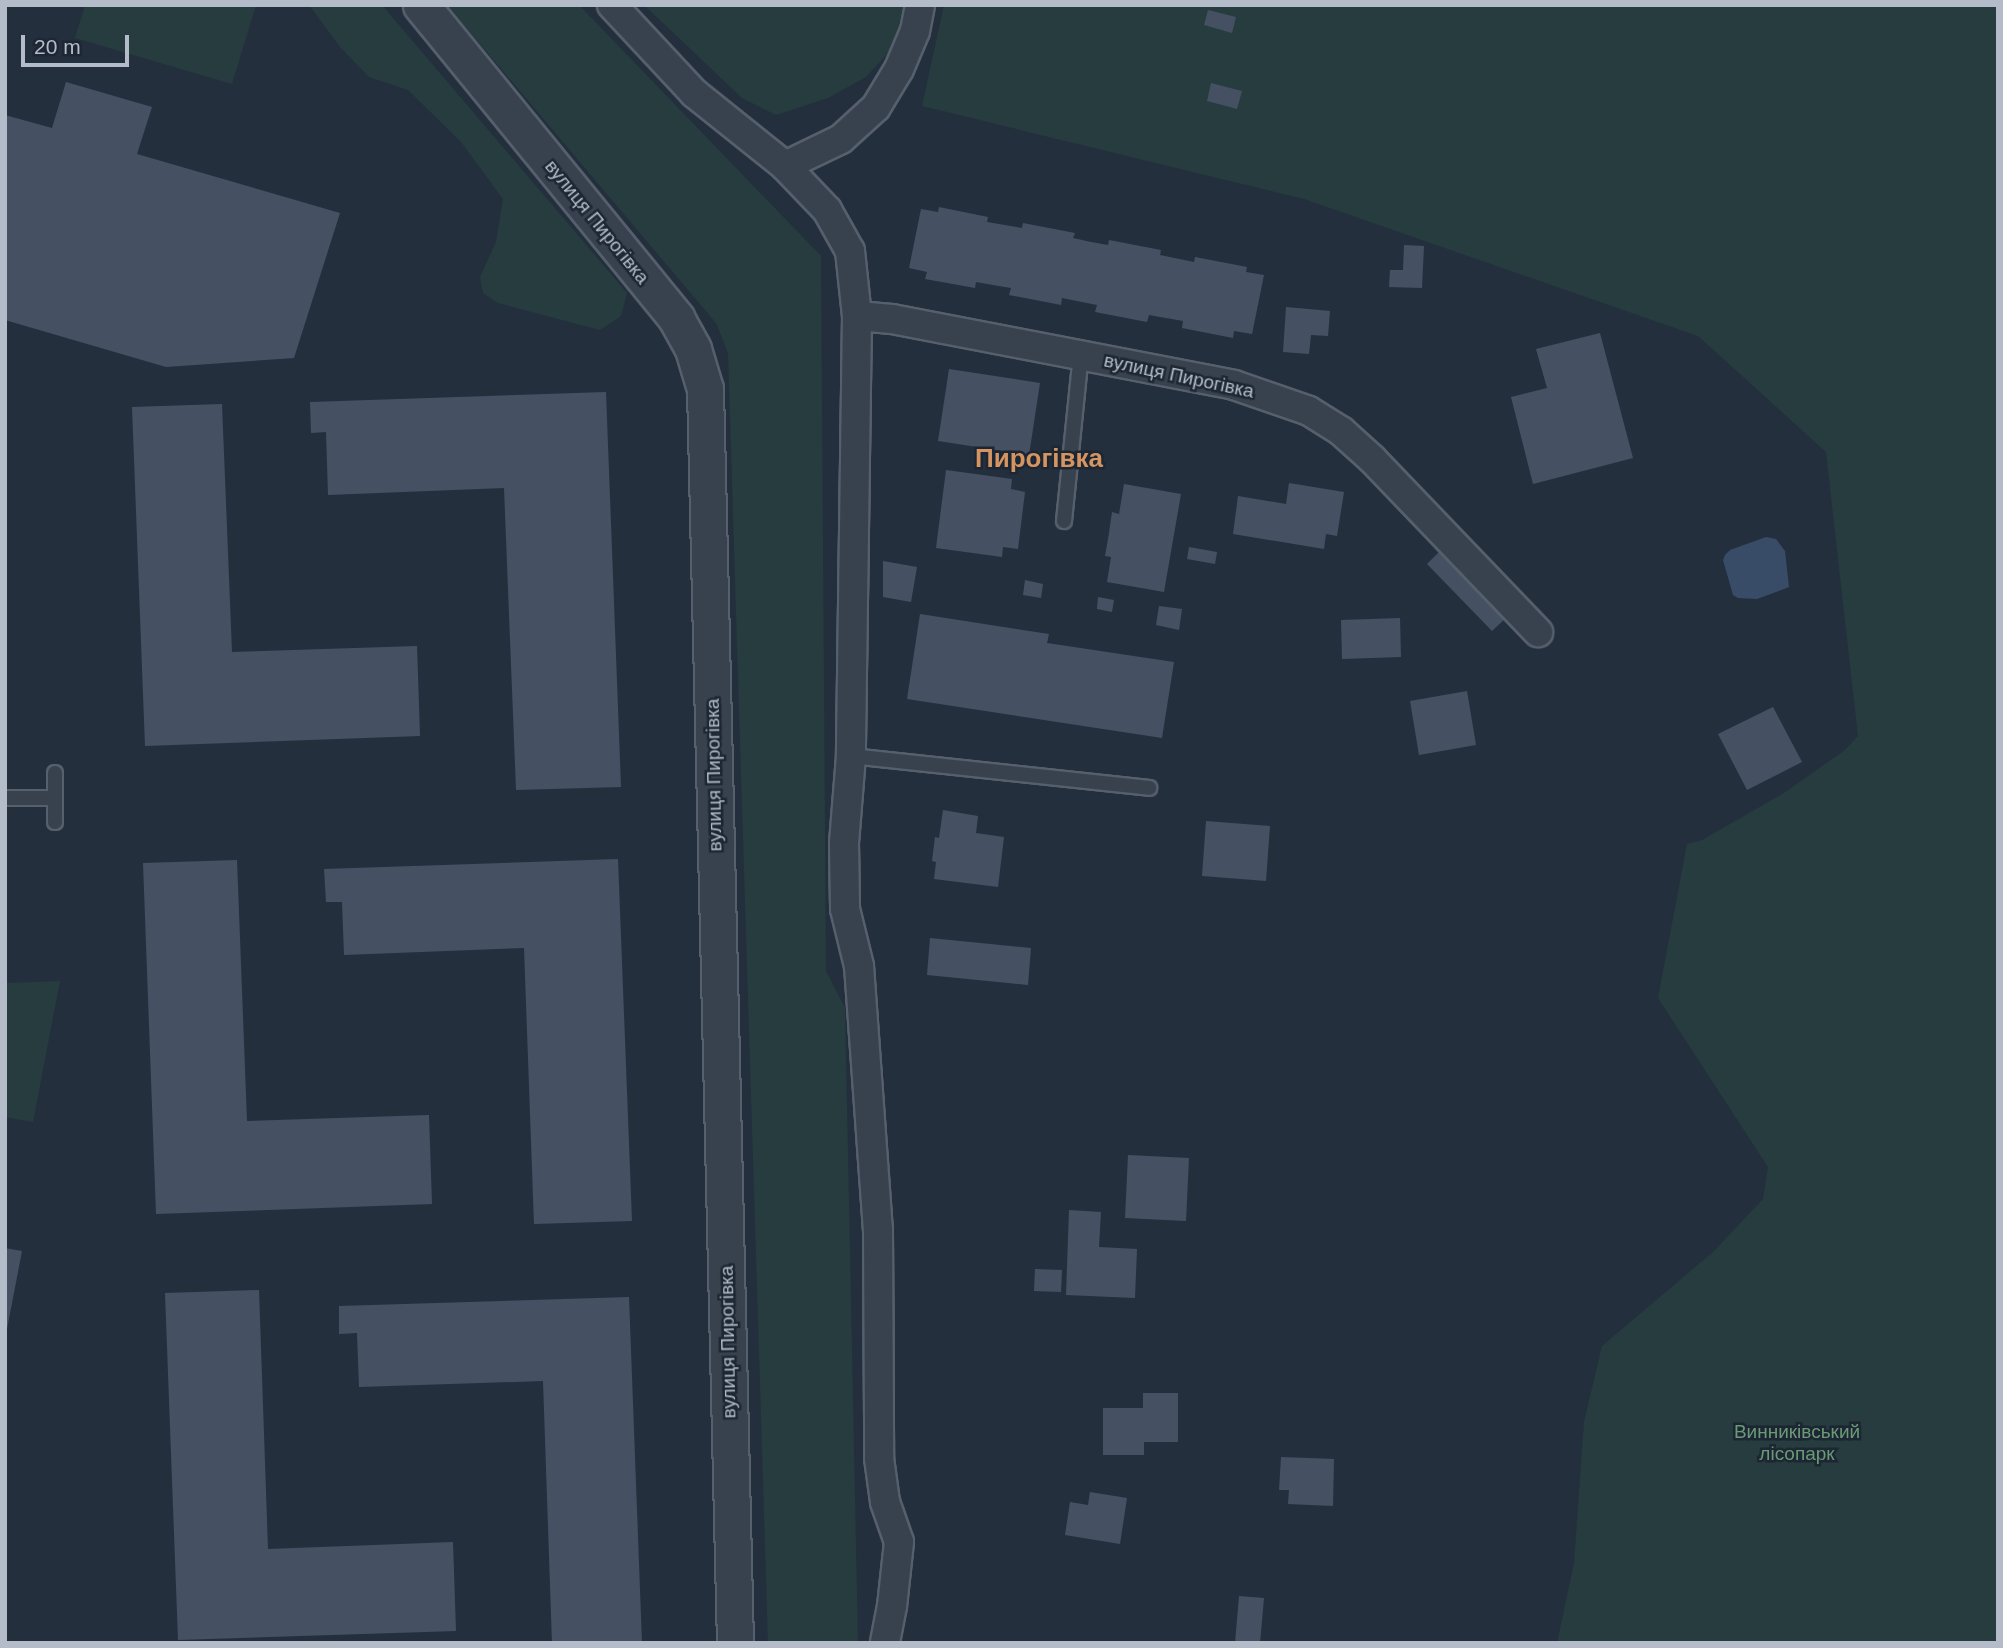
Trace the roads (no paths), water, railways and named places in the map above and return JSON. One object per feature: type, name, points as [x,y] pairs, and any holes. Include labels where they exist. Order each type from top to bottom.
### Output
[{"type":"street","name":"вулиця Пирогівка","points":[[421,5],[676,318],[694,349],[705,389],[735,1643]]},
{"type":"street","points":[[612,5],[694,93],[785,166],[827,210],[850,251],[857,316],[851,756],[844,843],[845,909],[859,966],[878,1230],[879,1458],[884,1502],[899,1542],[885,1643]]},
{"type":"street","points":[[785,166],[841,139],[876,107],[909,44],[920,5]]},
{"type":"street","name":"вулиця Пирогівка","points":[[857,316],[892,318],[1234,384],[1308,411],[1341,431],[1372,459],[1538,632]]},
{"type":"lane","points":[[1064,521],[1081,355]]},
{"type":"lane","points":[[851,756],[1149,788]]},
{"type":"lane","points":[[55,773],[55,822]]},
{"type":"lane","points":[[5,798],[55,798]]},
{"type":"water","points":[[1766,537],[1776,539],[1785,551],[1789,587],[1757,599],[1738,598],[1733,595],[1723,560],[1725,555],[1730,550]]},
{"type":"district","name":"Пирогівка","points":[[1039,459]]},
{"type":"park label","name":"Винниківський лісопарк","points":[[1797,1443]]}]
